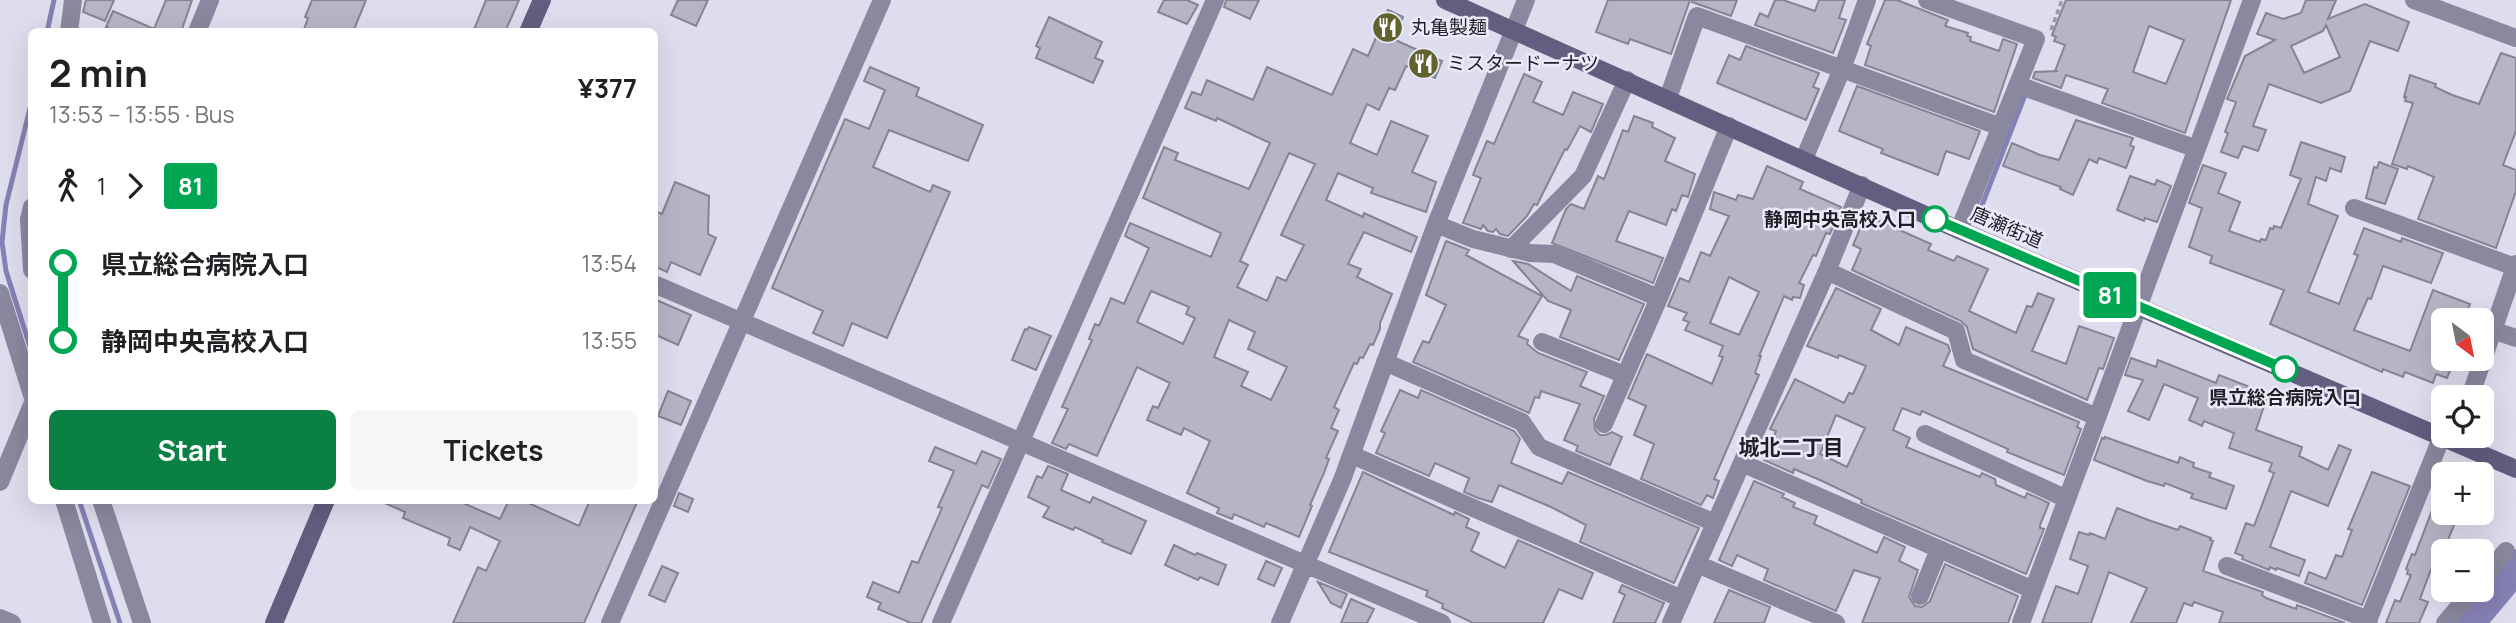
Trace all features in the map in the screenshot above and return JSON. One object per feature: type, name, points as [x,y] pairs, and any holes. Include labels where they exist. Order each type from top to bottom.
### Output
[{"type":"street","points":[[73,0],[74,28]]},
{"type":"street","points":[[199,28],[210,0]]},
{"type":"street","points":[[530,28],[542,0]]},
{"type":"street","points":[[610,623],[881,0]]},
{"type":"street","points":[[941,623],[1215,0]]},
{"type":"street","name":"唐瀬街道","points":[[1445,0],[1959,230],[2431,430]]},
{"type":"street","points":[[1280,623],[1352,455],[1436,224],[1526,0]]},
{"type":"street","points":[[1804,159],[1842,69],[1867,0]]},
{"type":"street","points":[[1927,0],[2036,39],[1959,230]]},
{"type":"street","points":[[2021,623],[2252,0]]},
{"type":"street","points":[[2414,0],[2516,38]]},
{"type":"street","points":[[1668,98],[1697,16],[2001,127]]},
{"type":"street","points":[[1511,249],[1583,176],[1627,80]]},
{"type":"street","points":[[2018,85],[2197,149]]},
{"type":"street","points":[[1604,424],[1729,126]]},
{"type":"street","points":[[1671,623],[1828,271],[1862,185]]},
{"type":"street","points":[[2354,208],[2516,265],[2475,385]]},
{"type":"street","points":[[1436,224],[1474,239],[1511,249],[1554,254],[1658,298]]},
{"type":"street","points":[[1828,271],[1956,331],[1964,360],[2097,417]]},
{"type":"street","points":[[658,286],[1442,623]]},
{"type":"street","points":[[0,293],[28,382]]},
{"type":"street","points":[[2495,331],[2516,338]]},
{"type":"street","points":[[1542,342],[1625,375]]},
{"type":"street","points":[[1385,362],[1522,422],[1539,447],[1715,523]]},
{"type":"street","points":[[0,482],[28,415]]},
{"type":"street","points":[[1925,434],[2067,499]]},
{"type":"street","points":[[2227,566],[2368,621],[2446,448]]},
{"type":"street","name":"唐瀬街道","points":[[2472,448],[2516,469]]},
{"type":"street","points":[[1352,455],[1682,599]]},
{"type":"street","points":[[1742,463],[2033,590]]},
{"type":"street","points":[[65,504],[102,623]]},
{"type":"street","points":[[102,504],[142,623]]},
{"type":"street","points":[[274,623],[324,504]]},
{"type":"street","points":[[1920,596],[1939,549]]},
{"type":"street","points":[[2494,566],[2506,551]]},
{"type":"street","points":[[1697,564],[1836,623]]},
{"type":"street","points":[[2445,623],[2463,602]]},
{"type":"street","points":[[0,618],[12,623]]},
{"type":"path","points":[[2036,39],[2048,37],[2062,0]]},
{"type":"building","points":[[86,0],[114,0],[105,21],[83,12]]},
{"type":"building","points":[[166,0],[192,0],[182,28],[154,28]]},
{"type":"building","points":[[312,0],[366,0],[355,28],[304,28],[308,18],[305,17]]},
{"type":"building","points":[[486,0],[519,0],[507,28],[475,28]]},
{"type":"building","points":[[678,0],[708,0],[696,26],[671,15]]},
{"type":"building","points":[[1164,0],[1187,0],[1198,5],[1187,24],[1158,12]]},
{"type":"building","points":[[1226,0],[1259,0],[1250,19],[1224,7]]},
{"type":"building","points":[[1608,0],[1690,0],[1671,54],[1630,39],[1628,44],[1596,32]]},
{"type":"building","points":[[1692,0],[1737,0],[1731,16]]},
{"type":"building","points":[[1775,0],[1783,0],[1815,11],[1819,0],[1845,0],[1839,18],[1846,20],[1833,53],[1755,25],[1760,13],[1768,17]]},
{"type":"building","points":[[1885,0],[1897,0],[1948,20],[1945,26],[1968,33],[1970,41],[1999,51],[2003,39],[2017,44],[1994,112],[1865,65],[1871,46],[1867,44]]},
{"type":"building","points":[[2066,0],[2231,0],[2185,133],[2102,103],[2108,89],[2066,75],[2061,88],[2033,78],[2035,72],[2058,71],[2055,71],[2065,45],[2054,41],[2056,37],[2052,35]],"holes":[[[2149,26],[2184,40],[2166,84],[2133,72]]]},
{"type":"building","points":[[2306,0],[2336,0],[2328,19],[2365,4],[2409,22],[2398,51],[2370,41],[2350,91],[2321,103],[2269,84],[2253,126],[2266,130],[2258,151],[2243,146],[2238,158],[2221,152],[2236,102],[2227,99],[2245,56],[2275,40],[2257,34],[2266,13],[2283,19],[2301,13]],"holes":[[[2326,25],[2340,57],[2304,73],[2291,46],[2323,31]]]},
{"type":"building","points":[[1388,10],[1403,17],[1393,39],[1442,61],[1435,78],[1406,66],[1395,90],[1389,88],[1379,110],[1367,104],[1350,143],[1377,155],[1391,121],[1428,136],[1412,172],[1436,182],[1426,212],[1371,193],[1373,188],[1338,173],[1326,200],[1363,217],[1364,213],[1417,237],[1411,252],[1364,232],[1348,264],[1361,269],[1357,277],[1392,294],[1373,345],[1370,344],[1357,364],[1354,363],[1334,407],[1339,410],[1331,428],[1338,431],[1299,537],[1266,523],[1264,527],[1234,514],[1232,519],[1217,513],[1219,508],[1187,493],[1210,441],[1184,428],[1181,435],[1147,420],[1153,406],[1158,408],[1170,383],[1137,367],[1097,456],[1069,444],[1066,449],[1052,443],[1068,409],[1062,407],[1092,340],[1089,339],[1095,324],[1099,326],[1111,298],[1124,304],[1149,248],[1125,236],[1130,223],[1211,257],[1221,233],[1143,198],[1164,147],[1178,153],[1175,160],[1249,189],[1270,143],[1217,118],[1216,121],[1185,108],[1192,92],[1201,95],[1207,80],[1253,100],[1267,67],[1332,95],[1353,49],[1368,56]],"holes":[[[1289,153],[1315,164],[1281,235],[1304,245],[1286,281],[1277,277],[1267,301],[1237,287],[1248,265],[1240,261]],[[1151,291],[1189,307],[1186,314],[1195,318],[1183,344],[1137,322]],[[1229,320],[1255,332],[1248,349],[1287,367],[1271,400],[1241,386],[1248,372],[1214,357]]]},
{"type":"building","points":[[113,11],[152,28],[108,28],[106,27]]},
{"type":"building","points":[[1049,17],[1102,42],[1095,58],[1103,61],[1093,83],[1036,58],[1040,48],[1036,46]]},
{"type":"building","points":[[1746,46],[1819,73],[1813,87],[1819,89],[1806,120],[1717,83],[1729,55],[1740,60]]},
{"type":"building","points":[[2501,53],[2516,58],[2516,131],[2503,165],[2516,170],[2516,191],[2496,248],[2418,219],[2434,177],[2408,166],[2407,169],[2392,164],[2413,103],[2405,101],[2404,97],[2410,75],[2436,84],[2435,87],[2452,95],[2479,104]]},
{"type":"building","points":[[870,67],[919,88],[916,96],[983,125],[968,161],[889,130],[873,167],[930,192],[933,185],[950,192],[887,338],[852,323],[843,346],[813,333],[823,311],[772,288],[845,119],[869,129],[885,90],[864,81]]},
{"type":"building","points":[[1524,74],[1542,82],[1533,102],[1563,115],[1573,92],[1603,104],[1591,132],[1580,126],[1567,150],[1565,149],[1537,205],[1534,204],[1527,216],[1508,236],[1500,234],[1496,229],[1493,232],[1488,231],[1483,225],[1481,229],[1463,223],[1481,178],[1473,175],[1476,167],[1487,141],[1494,144]]},
{"type":"building","points":[[1857,86],[1980,131],[1969,159],[1946,151],[1938,175],[1881,153],[1883,149],[1839,131]]},
{"type":"building","points":[[1634,116],[1653,123],[1652,127],[1675,138],[1665,161],[1695,174],[1688,197],[1682,195],[1676,211],[1672,209],[1666,225],[1629,211],[1616,241],[1663,258],[1653,283],[1552,243],[1566,209],[1571,204],[1584,209],[1598,176],[1604,179],[1623,130],[1628,132]]},
{"type":"building","points":[[2076,120],[2133,138],[2130,145],[2134,147],[2126,168],[2099,158],[2097,163],[2089,159],[2073,195],[2060,189],[2061,187],[2003,166],[2012,143],[2059,160]]},
{"type":"building","points":[[2301,142],[2345,157],[2341,172],[2330,168],[2326,181],[2316,177],[2308,204],[2338,216],[2308,292],[2339,304],[2358,255],[2354,254],[2364,228],[2401,242],[2402,238],[2443,253],[2431,283],[2383,266],[2371,299],[2368,298],[2354,330],[2410,351],[2433,290],[2470,304],[2468,308],[2431,308],[2431,371],[2450,371],[2447,378],[2436,374],[2433,383],[2405,372],[2403,377],[2383,369],[2382,372],[2270,324],[2284,290],[2210,263],[2212,256],[2189,247],[2202,208],[2189,203],[2203,165],[2226,173],[2218,193],[2240,202],[2229,231],[2260,242],[2261,239],[2266,240],[2270,228],[2281,228],[2301,179],[2290,175]]},
{"type":"building","points":[[2379,162],[2398,169],[2385,204],[2366,198],[2374,167],[2377,168]]},
{"type":"building","points":[[1767,166],[1803,182],[1800,189],[1841,207],[1830,234],[1826,233],[1816,256],[1813,255],[1799,283],[1804,285],[1800,298],[1793,297],[1792,300],[1784,296],[1759,356],[1755,373],[1759,375],[1714,479],[1719,481],[1713,498],[1707,495],[1701,505],[1641,479],[1654,444],[1634,435],[1646,406],[1628,398],[1647,354],[1712,384],[1723,357],[1719,356],[1723,346],[1685,330],[1689,322],[1683,320],[1687,313],[1668,306],[1680,278],[1689,282],[1701,252],[1710,256],[1729,216],[1710,209],[1714,192],[1736,200],[1738,195],[1753,199]],"holes":[[[1729,277],[1759,292],[1739,335],[1710,323]]]},
{"type":"building","points":[[2130,176],[2155,185],[2157,180],[2171,186],[2157,222],[2145,218],[2144,221],[2117,210]]},
{"type":"building","points":[[675,182],[709,196],[708,234],[716,238],[700,275],[671,262],[667,272],[658,268],[658,212],[662,214]]},
{"type":"building","points":[[1866,215],[1931,244],[1928,250],[1954,261],[1957,256],[1988,269],[1969,311],[2016,333],[2027,306],[2032,307],[2038,293],[2054,299],[2032,351],[2066,364],[2079,326],[2114,338],[2103,369],[2099,368],[2087,400],[1973,349],[1967,327],[1961,321],[1852,270],[1861,249],[1853,245]]},
{"type":"building","points":[[1446,241],[1469,250],[1466,255],[1542,296],[1518,336],[1528,340],[1527,344],[1538,353],[1587,372],[1580,386],[1604,396],[1594,419],[1595,430],[1600,435],[1612,432],[1622,437],[1610,465],[1576,451],[1578,446],[1564,440],[1580,404],[1541,391],[1539,398],[1535,397],[1529,413],[1413,362],[1423,341],[1429,343],[1446,305],[1426,295]]},
{"type":"building","points":[[1513,261],[1528,264],[1571,291],[1577,276],[1644,304],[1619,360],[1560,337],[1571,310],[1548,301]]},
{"type":"building","points":[[1836,288],[1881,309],[1871,330],[1899,345],[1906,327],[1948,345],[1950,351],[1943,366],[2079,422],[2077,427],[2081,429],[2064,475],[2007,452],[2008,449],[1922,411],[1920,415],[1902,408],[1893,430],[1910,438],[1906,447],[1980,477],[1982,473],[1995,479],[1996,485],[2025,498],[2027,493],[2049,503],[2040,525],[2040,528],[2044,529],[2026,574],[1861,503],[1862,500],[1820,480],[1794,469],[1793,473],[1764,460],[1776,431],[1770,429],[1795,379],[1844,403],[1849,393],[1853,394],[1866,366],[1807,346]],"holes":[[[1836,415],[1865,428],[1847,467],[1820,454]]]},
{"type":"building","points":[[658,301],[691,315],[678,345],[658,336]]},
{"type":"building","points":[[1029,327],[1051,336],[1036,370],[1012,360],[1025,329]]},
{"type":"building","points":[[2131,358],[2156,367],[2158,360],[2216,383],[2219,375],[2268,394],[2256,430],[2302,447],[2299,456],[2328,470],[2339,445],[2351,450],[2328,506],[2291,491],[2270,547],[2305,560],[2299,576],[2277,568],[2276,570],[2270,567],[2269,570],[2242,559],[2243,556],[2235,553],[2246,523],[2254,526],[2274,473],[2269,471],[2272,463],[2229,448],[2234,433],[2204,421],[2202,426],[2189,420],[2198,398],[2164,384],[2149,420],[2128,411],[2143,380],[2125,375]]},
{"type":"building","points":[[1400,390],[1418,398],[1421,390],[1514,431],[1520,439],[1511,463],[1562,484],[1568,472],[1699,528],[1674,583],[1580,542],[1586,525],[1551,507],[1499,485],[1492,502],[1478,498],[1464,492],[1469,478],[1435,463],[1429,476],[1376,453],[1385,433],[1381,431]]},
{"type":"building","points":[[668,391],[691,401],[681,425],[658,416]]},
{"type":"building","points":[[2102,438],[2178,463],[2180,457],[2194,463],[2193,467],[2211,473],[2209,477],[2234,486],[2226,509],[2191,498],[2193,494],[2165,483],[2164,486],[2147,481],[2094,460]]},
{"type":"building","points":[[935,447],[976,464],[982,451],[1001,459],[988,488],[982,485],[921,623],[911,623],[878,609],[881,603],[867,597],[873,582],[899,593],[912,561],[918,563],[942,508],[938,507],[954,471],[929,461]]},
{"type":"building","points":[[1048,466],[1068,474],[1061,490],[1090,503],[1093,497],[1146,521],[1131,554],[1075,527],[1073,530],[1043,517],[1049,507],[1028,497],[1037,476],[1042,478]]},
{"type":"building","points":[[1363,472],[1454,515],[1455,512],[1469,519],[1466,527],[1479,533],[1471,551],[1505,568],[1518,540],[1593,573],[1582,599],[1559,589],[1543,623],[1473,623],[1442,608],[1443,604],[1426,596],[1428,591],[1329,552]]},
{"type":"building","points":[[2372,472],[2410,486],[2362,605],[2305,583],[2309,572],[2326,579],[2336,555],[2342,557],[2352,530],[2348,529]]},
{"type":"building","points":[[1754,481],[1784,494],[1782,497],[1795,503],[1793,507],[1817,516],[1814,524],[1877,553],[1884,537],[1905,547],[1899,561],[1918,570],[1909,597],[1915,606],[1922,607],[1930,601],[1945,564],[2018,596],[2008,623],[1862,623],[1880,578],[1854,570],[1836,611],[1764,580],[1768,569],[1737,555],[1732,566],[1719,560]]},
{"type":"building","points":[[679,493],[693,499],[688,512],[674,506]]},
{"type":"building","points":[[387,504],[465,504],[500,519],[507,504],[531,504],[579,526],[588,504],[636,504],[584,623],[453,623],[478,567],[486,571],[500,541],[470,527],[460,550],[448,545],[450,538],[403,518],[405,512]]},
{"type":"building","points":[[2117,508],[2178,530],[2180,526],[2211,538],[2213,541],[2203,571],[2263,592],[2262,595],[2266,598],[2296,609],[2297,605],[2345,623],[2219,623],[2223,612],[2194,602],[2192,606],[2184,603],[2176,623],[2131,623],[2147,588],[2109,572],[2091,623],[2042,623],[2056,586],[2078,594],[2088,566],[2070,559],[2079,532],[2105,539]]},
{"type":"building","points":[[2431,513],[2431,525],[2454,525],[2448,539],[2431,539],[2431,569],[2420,599],[2428,602],[2419,623],[2386,623],[2395,600],[2400,602],[2411,575],[2407,574],[2406,569],[2412,554],[2415,555]]},
{"type":"building","points":[[1174,545],[1226,565],[1218,585],[1200,577],[1198,580],[1165,565]]},
{"type":"building","points":[[1266,561],[1282,568],[1274,586],[1258,579]]},
{"type":"building","points":[[662,566],[678,573],[665,602],[649,595]]},
{"type":"building","points":[[1318,582],[1347,594],[1341,608],[1331,603]]},
{"type":"building","points":[[1622,585],[1664,603],[1655,623],[1613,623],[1625,595],[1619,592]]},
{"type":"building","points":[[1729,590],[1770,607],[1764,623],[1714,623]]},
{"type":"building","points":[[1351,599],[1374,609],[1367,623],[1341,623]]},
{"type":"waterway","points":[[48,28],[54,0]]},
{"type":"waterway","points":[[1980,210],[2025,95]]},
{"type":"waterway","points":[[28,116],[6,205],[2,242],[6,271],[28,340]]},
{"type":"waterway","points":[[80,504],[120,623]]},
{"type":"waterway","points":[[2468,623],[2516,566]]},
{"type":"bus line","name":"81","points":[[1935,219],[2285,369]]},
{"type":"place","name":"丸亀製麺","points":[[1388,27]]},
{"type":"place","name":"ミスタードーナツ","points":[[1424,63]]},
{"type":"place","name":"静岡中央高校入口","points":[[1935,219]]},
{"type":"place","name":"県立総合病院入口","points":[[2285,369]]},
{"type":"district","name":"城北二丁目","points":[[1791,447]]}]
